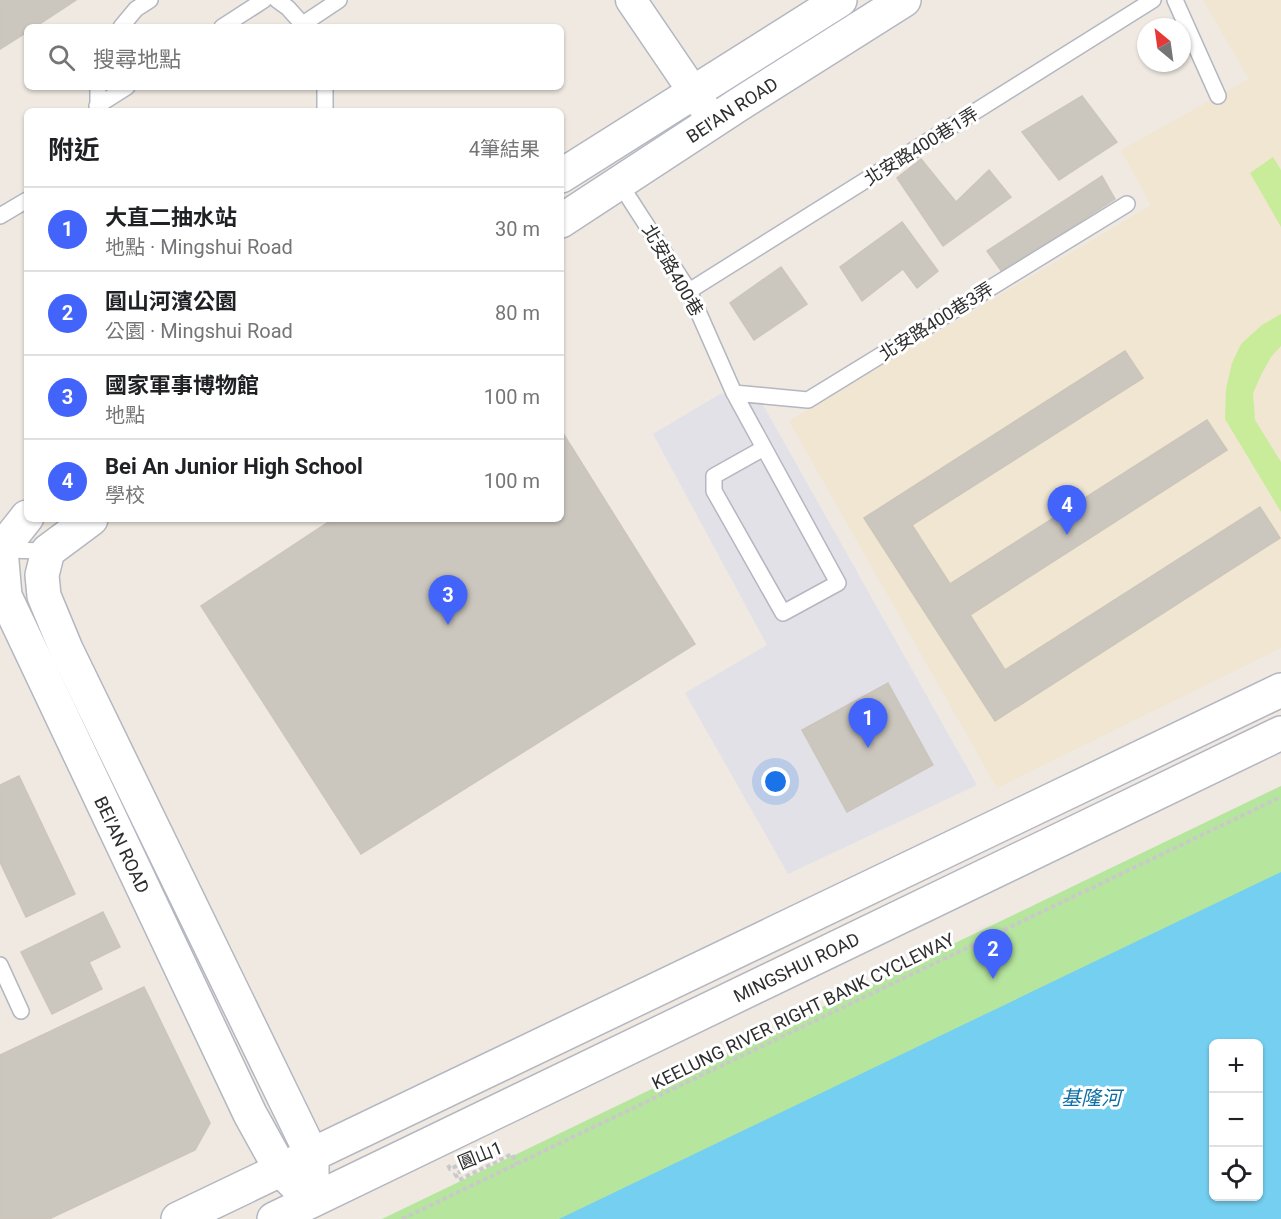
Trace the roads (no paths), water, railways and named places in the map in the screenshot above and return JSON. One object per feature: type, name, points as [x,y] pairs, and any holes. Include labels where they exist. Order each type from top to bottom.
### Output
[{"type":"main road","name":"BEI'AN ROAD","points":[[564,174],[840,0]]},
{"type":"main road","name":"BEI'AN ROAD","points":[[564,219],[904,0]]},
{"type":"main road","points":[[0,550],[24,521]]},
{"type":"main road","points":[[48,551],[87,522]]},
{"type":"main road","name":"BEI'AN ROAD","points":[[0,550],[5,596],[250,1114],[281,1170],[313,1201]]},
{"type":"main road","name":"BEI'AN ROAD","points":[[48,551],[42,575],[44,596],[66,649],[312,1155],[313,1201]]},
{"type":"main road","points":[[178,1219],[1281,690]]},
{"type":"main road","name":"MINGSHUI ROAD","points":[[313,1201],[1281,733]]},
{"type":"main road","points":[[274,1219],[313,1201]]},
{"type":"street","points":[[631,0],[714,122]]},
{"type":"lane","points":[[124,24],[136,9],[150,0]]},
{"type":"lane","points":[[227,24],[264,0]]},
{"type":"lane","points":[[277,0],[303,24]]},
{"type":"lane","points":[[305,24],[339,0]]},
{"type":"lane","name":"北安路400巷1弄","points":[[689,291],[1154,0]]},
{"type":"lane","points":[[1175,0],[1218,96]]},
{"type":"lane","points":[[98,90],[98,108]]},
{"type":"lane","points":[[99,108],[124,90]]},
{"type":"lane","points":[[325,90],[325,108]]},
{"type":"lane","name":"北安路400巷","points":[[620,184],[689,291],[734,393],[838,583],[783,613],[714,491],[714,476],[764,448]]},
{"type":"lane","points":[[0,216],[24,202]]},
{"type":"lane","name":"北安路400巷3弄","points":[[734,393],[808,400],[1127,204]]},
{"type":"lane","points":[[0,550],[48,551]]},
{"type":"lane","points":[[0,965],[21,1011]]},
{"type":"water","name":"基隆河","points":[[1281,872],[1281,1219],[559,1219]]},
{"type":"place","name":"Bei An Junior High School","points":[[1067,535]]},
{"type":"place","name":"國家軍事博物館","points":[[448,625]]},
{"type":"place","name":"大直二抽水站","points":[[868,748]]},
{"type":"place","name":"圓山河濱公園","points":[[993,979]]}]
